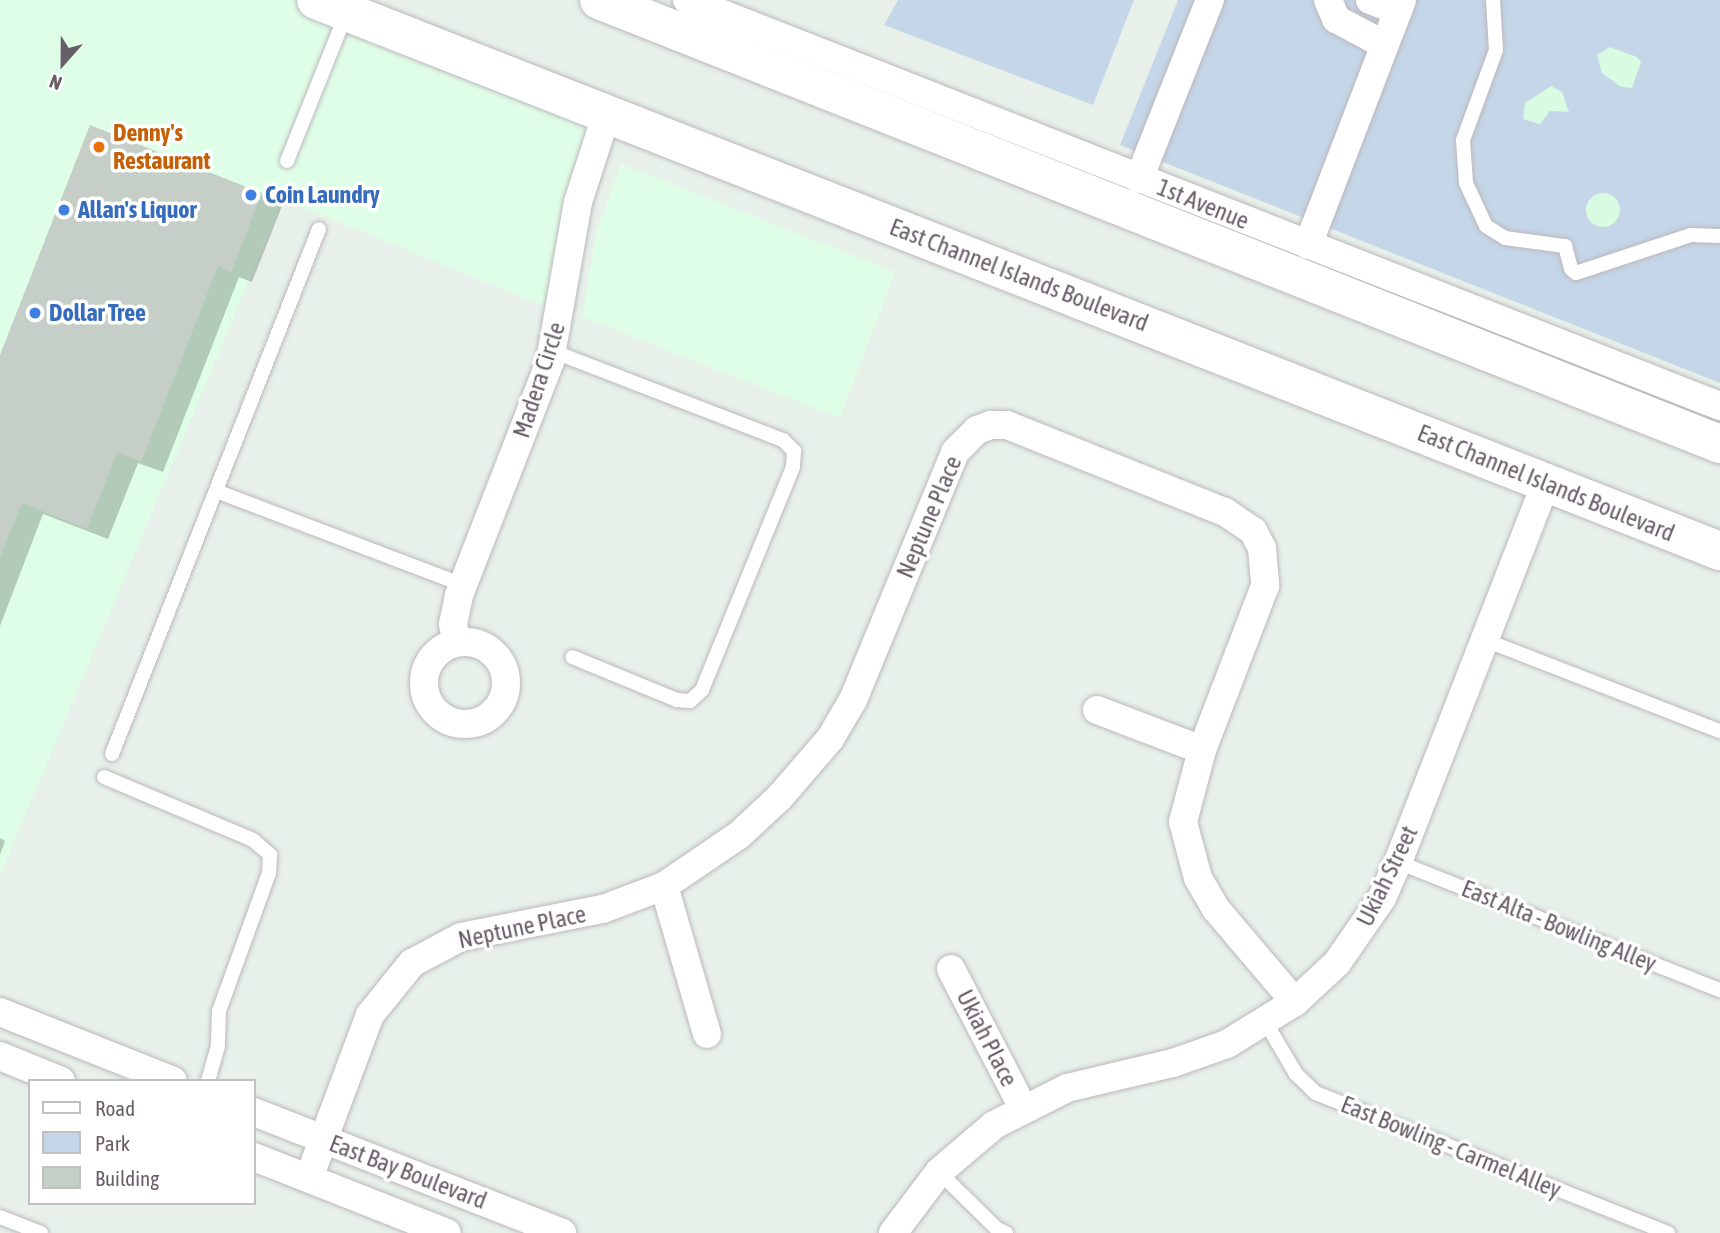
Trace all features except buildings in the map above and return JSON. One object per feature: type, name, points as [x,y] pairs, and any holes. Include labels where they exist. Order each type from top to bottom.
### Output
[{"type":"main road","points":[[599,0],[1720,444]]},
{"type":"main road","name":"East Channel Islands Boulevard","points":[[338,4],[607,113],[1720,551]]},
{"type":"street","name":"1st Avenue","points":[[687,0],[1720,406]]},
{"type":"street","points":[[1139,179],[1210,0]]},
{"type":"street","points":[[1328,0],[1336,19],[1385,45]]},
{"type":"street","points":[[1308,245],[1400,5],[1370,0]]},
{"type":"street","name":"Madera Circle","points":[[457,642],[453,624],[463,584],[552,351],[578,202],[607,113]]},
{"type":"street","name":"Neptune Place","points":[[309,1178],[370,1016],[412,962],[461,937],[603,909],[664,886],[739,835],[779,798],[830,739],[853,700],[956,452],[976,430],[991,425],[1007,425],[1225,512],[1252,531],[1262,548],[1265,586],[1202,750],[1183,822],[1195,868],[1216,908],[1294,1002]]},
{"type":"street","name":"Ukiah Street","points":[[893,1233],[939,1171],[969,1143],[1023,1108],[1087,1081],[1194,1057],[1266,1023],[1337,963],[1360,933],[1398,862],[1546,482]]},
{"type":"street","points":[[1097,710],[1202,750]]},
{"type":"street","points":[[664,886],[707,1034]]},
{"type":"street","name":"Ukiah Place","points":[[951,969],[1023,1108]]},
{"type":"street","points":[[55,1079],[1,1061],[9,1016],[168,1079]]},
{"type":"street","name":"East Bay Boulevard","points":[[256,1113],[562,1233]]},
{"type":"street","name":"East Bay Boulevard","points":[[256,1158],[447,1233]]},
{"type":"lane","points":[[1493,0],[1496,50],[1462,140],[1466,183],[1486,226],[1505,238],[1565,246],[1571,269],[1576,273],[1691,235],[1720,236]]},
{"type":"lane","points":[[287,161],[338,4]]},
{"type":"lane","points":[[112,754],[319,229]]},
{"type":"lane","points":[[552,351],[783,440],[794,451],[793,467],[702,690],[690,701],[677,700],[572,657]]},
{"type":"lane","points":[[216,491],[463,584]]},
{"type":"lane","points":[[1485,640],[1720,731]]},
{"type":"lane","points":[[104,777],[253,840],[271,855],[269,873],[219,1011],[218,1046],[209,1079]]},
{"type":"lane","name":"East Alta - Bowling Alley","points":[[1398,862],[1720,990]]},
{"type":"lane","name":"East Bowling - Carmel Alley","points":[[1266,1023],[1296,1073],[1316,1093],[1668,1233]]},
{"type":"lane","points":[[939,1171],[997,1229],[1006,1233]]},
{"type":"lane","points":[[0,1217],[41,1233]]},
{"type":"shaded area","points":[[0,0],[316,0],[607,113],[561,313],[283,199],[0,875]]},
{"type":"shaded area","points":[[621,164],[895,272],[840,418],[583,317],[596,233]]},
{"type":"green space","points":[[898,0],[1134,0],[1093,105],[884,25]]},
{"type":"green space","points":[[1178,0],[1720,0],[1720,383],[1120,145]]},
{"type":"sand","points":[[1610,47],[1637,57],[1641,62],[1632,88],[1621,87],[1602,73],[1597,55]]},
{"type":"sand","points":[[1551,86],[1562,92],[1569,112],[1550,111],[1540,124],[1523,119],[1525,103]]},
{"type":"sand","points":[[1603,193],[1615,198],[1620,210],[1615,222],[1603,227],[1591,222],[1586,210],[1591,198]]},
{"type":"place","name":"Denny's Restaurant","points":[[99,147]]},
{"type":"place","name":"Coin Laundry","points":[[251,195]]},
{"type":"place","name":"Allan's Liquor","points":[[64,210]]},
{"type":"place","name":"Dollar Tree","points":[[35,313]]}]
